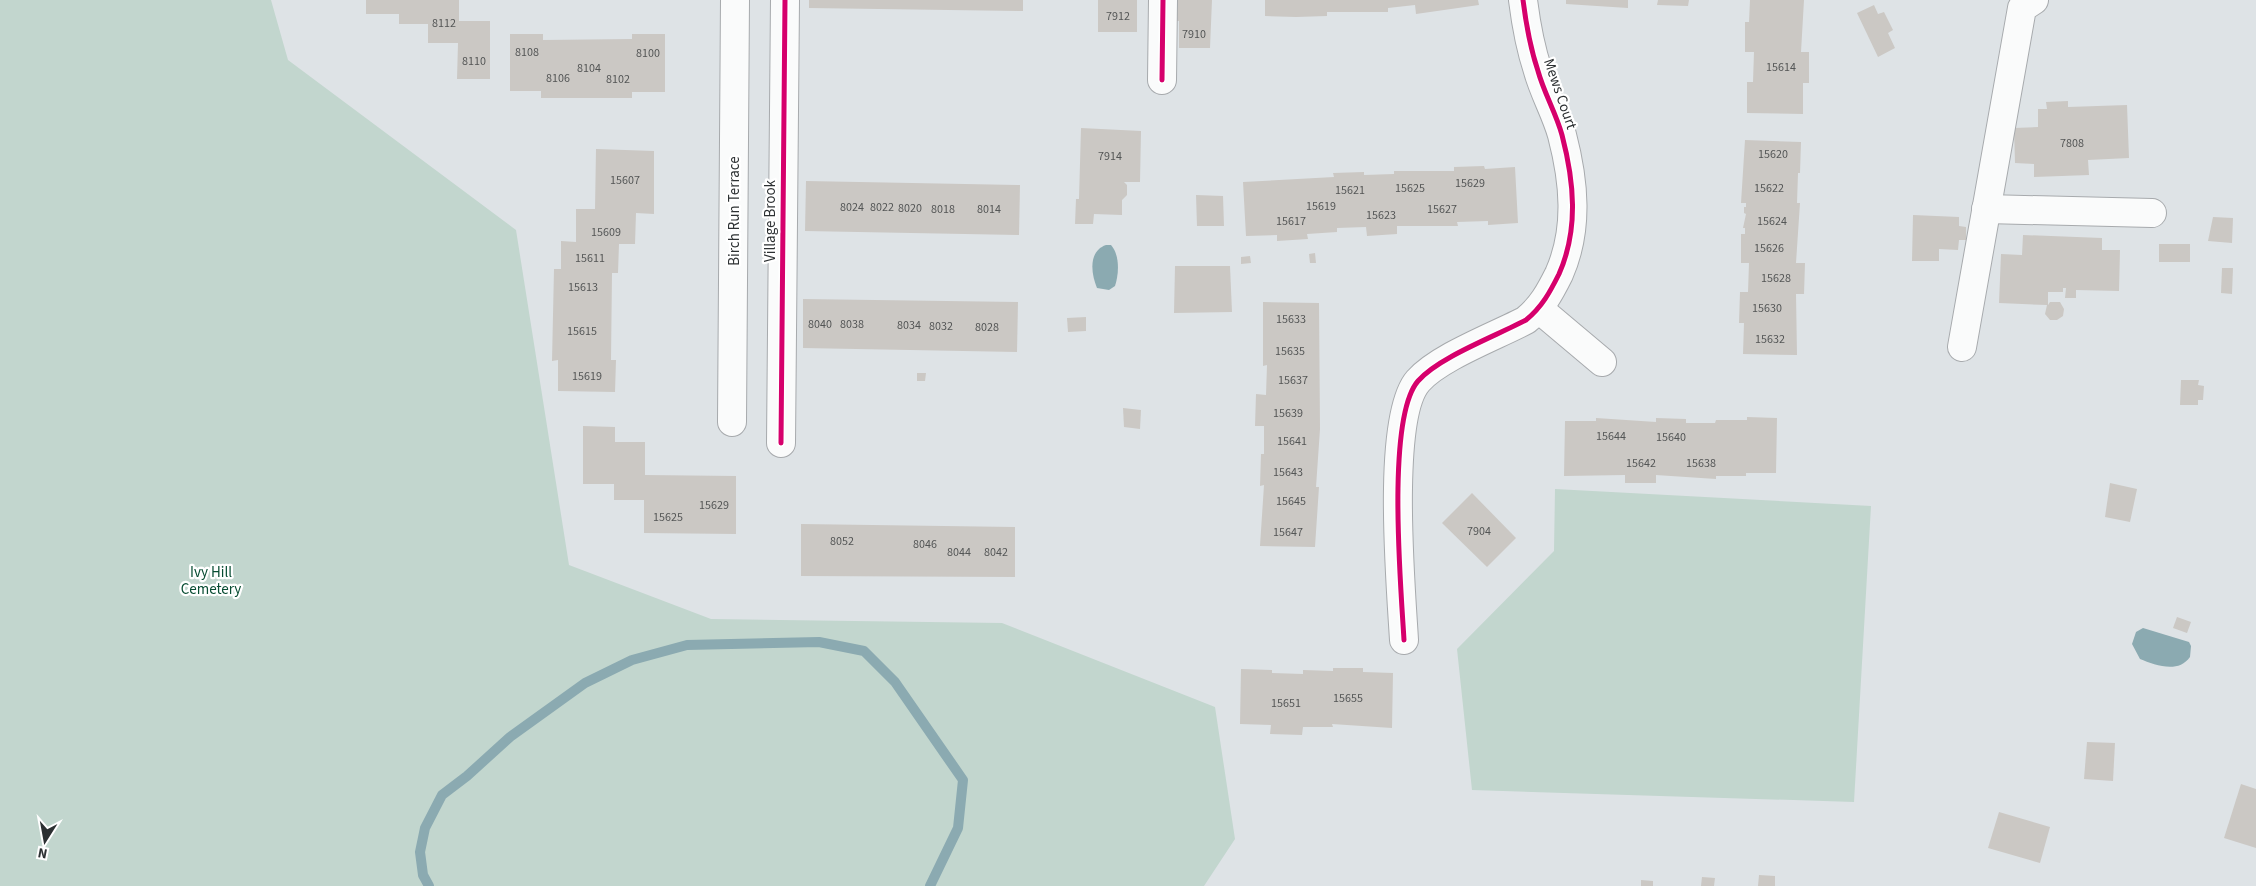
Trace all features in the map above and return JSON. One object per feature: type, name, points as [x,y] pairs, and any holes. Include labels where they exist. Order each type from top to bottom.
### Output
[{"type":"street","name":"Birch Run Terrace","points":[[732,422],[736,0]]},
{"type":"street","name":"Village Brook","points":[[781,443],[786,0]]},
{"type":"street","points":[[1162,80],[1163,0]]},
{"type":"street","name":"Mews Court","points":[[1523,0],[1528,36],[1538,73],[1562,134],[1573,189],[1571,240],[1562,266],[1539,309]]},
{"type":"street","points":[[1962,347],[2022,8],[2034,0]]},
{"type":"street","points":[[1986,209],[2152,213]]},
{"type":"street","points":[[1404,640],[1399,546],[1399,478],[1402,422],[1407,402],[1417,382],[1431,369],[1454,355],[1526,320],[1539,309],[1602,362]]},
{"type":"green space","name":"Ivy Hill Cemetery","points":[[0,0],[271,0],[288,60],[516,230],[569,565],[711,619],[1002,623],[1215,707],[1235,839],[1204,886],[0,886]]},
{"type":"green space","points":[[1555,489],[1871,506],[1854,802],[1472,790],[1457,649],[1554,551]]},
{"type":"water","points":[[1106,245],[1111,245],[1114,249],[1118,265],[1115,286],[1109,290],[1097,288],[1092,270],[1096,252]]},
{"type":"water","points":[[2143,628],[2189,642],[2191,646],[2190,657],[2185,662],[2173,667],[2152,664],[2140,659],[2132,644],[2136,632]]},
{"type":"building","points":[[366,0],[459,0],[459,21],[490,21],[490,79],[457,79],[458,43],[428,43],[428,24],[399,24],[399,14],[366,14]]},
{"type":"building","points":[[809,0],[1023,0],[1023,11],[809,8]]},
{"type":"building","points":[[1098,0],[1137,0],[1137,32],[1098,32]]},
{"type":"building","points":[[1171,0],[1212,0],[1210,48],[1179,48],[1179,21],[1171,21]]},
{"type":"building","points":[[1265,0],[1478,0],[1479,5],[1416,14],[1415,5],[1388,8],[1388,12],[1327,12],[1327,16],[1296,17],[1265,16]]},
{"type":"building","points":[[1566,0],[1628,0],[1628,8],[1566,4]]},
{"type":"building","points":[[1658,0],[1689,0],[1688,6],[1657,5]]},
{"type":"building","points":[[1750,0],[1804,0],[1801,52],[1809,52],[1809,83],[1803,83],[1803,114],[1747,113],[1747,82],[1753,82],[1754,52],[1745,52],[1745,22],[1749,22]]},
{"type":"building","points":[[1874,5],[1878,14],[1884,12],[1893,30],[1888,33],[1895,48],[1878,57],[1857,13]]},
{"type":"building","points":[[510,34],[543,34],[543,40],[632,39],[632,34],[665,34],[665,92],[632,92],[632,98],[541,98],[541,91],[510,91]]},
{"type":"building","points":[[2068,101],[2068,107],[2127,105],[2129,158],[2088,160],[2089,175],[2034,177],[2034,164],[2015,163],[2014,128],[2038,127],[2038,109],[2047,109],[2046,102]]},
{"type":"building","points":[[1081,128],[1141,131],[1140,182],[1124,182],[1127,185],[1127,195],[1122,200],[1122,215],[1094,214],[1093,224],[1075,224],[1076,199],[1079,199]]},
{"type":"building","points":[[1745,140],[1801,142],[1800,173],[1798,173],[1797,203],[1800,203],[1796,263],[1805,263],[1804,294],[1796,294],[1797,355],[1743,354],[1744,323],[1739,323],[1740,292],[1748,292],[1749,263],[1741,263],[1741,234],[1745,234],[1745,228],[1743,228],[1746,214],[1744,213],[1744,207],[1746,207],[1746,203],[1741,203]]},
{"type":"building","points":[[596,149],[654,151],[654,214],[636,213],[635,244],[619,244],[618,273],[612,273],[611,360],[616,360],[615,392],[558,391],[558,360],[552,361],[554,269],[561,269],[561,241],[576,242],[576,209],[595,209]]},
{"type":"building","points":[[1484,166],[1485,169],[1515,167],[1518,223],[1488,225],[1488,221],[1457,222],[1458,226],[1397,226],[1397,234],[1367,236],[1366,227],[1337,228],[1337,232],[1307,234],[1308,239],[1277,241],[1277,235],[1246,236],[1243,182],[1334,177],[1333,173],[1364,172],[1364,175],[1394,174],[1394,171],[1454,171],[1454,167]]},
{"type":"building","points":[[806,181],[1020,185],[1019,235],[805,231]]},
{"type":"building","points":[[1196,195],[1223,196],[1224,226],[1197,226]]},
{"type":"building","points":[[1913,215],[1959,217],[1959,226],[1966,227],[1966,240],[1959,240],[1958,250],[1939,249],[1939,261],[1912,261]]},
{"type":"building","points":[[2213,217],[2233,218],[2232,243],[2208,241]]},
{"type":"building","points":[[2023,235],[2102,238],[2102,250],[2120,250],[2119,291],[2076,290],[2076,298],[2065,298],[2066,288],[2063,288],[2063,292],[2048,292],[2048,305],[2050,302],[2060,302],[2064,309],[2063,316],[2057,320],[2050,320],[2045,314],[2047,305],[1999,303],[2001,254],[2022,255]]},
{"type":"building","points":[[2159,244],[2190,244],[2190,262],[2159,262]]},
{"type":"building","points":[[1315,253],[1316,263],[1310,263],[1309,254]]},
{"type":"building","points":[[1250,256],[1251,263],[1241,264],[1241,257]]},
{"type":"building","points":[[1175,266],[1230,266],[1232,312],[1174,313]]},
{"type":"building","points":[[2222,268],[2233,268],[2232,294],[2221,293]]},
{"type":"building","points":[[803,299],[1018,302],[1017,352],[803,348]]},
{"type":"building","points":[[1263,302],[1319,303],[1320,429],[1316,487],[1319,487],[1315,547],[1260,546],[1264,485],[1260,486],[1261,454],[1264,454],[1264,426],[1255,426],[1256,394],[1266,395],[1267,365],[1263,366]]},
{"type":"building","points":[[1086,317],[1086,331],[1068,332],[1067,318]]},
{"type":"building","points":[[917,373],[926,373],[925,381],[917,381]]},
{"type":"building","points":[[2181,380],[2199,380],[2198,385],[2204,386],[2203,400],[2198,400],[2198,405],[2180,405]]},
{"type":"building","points":[[1123,408],[1141,410],[1140,429],[1124,427]]},
{"type":"building","points":[[1747,417],[1777,418],[1776,473],[1716,476],[1716,479],[1656,475],[1656,483],[1625,483],[1625,475],[1564,476],[1565,421],[1596,421],[1596,418],[1656,422],[1656,418],[1686,419],[1686,423],[1715,423],[1716,420],[1747,420]]},
{"type":"building","points":[[583,426],[615,427],[615,442],[645,442],[645,475],[736,476],[736,534],[644,533],[644,500],[614,500],[614,484],[583,484]]},
{"type":"building","points":[[2110,483],[2137,489],[2130,522],[2105,517]]},
{"type":"building","points":[[1472,493],[1516,538],[1487,567],[1442,523]]},
{"type":"building","points":[[801,524],[1015,527],[1015,577],[801,576]]},
{"type":"building","points":[[2177,617],[2191,622],[2187,633],[2173,628]]},
{"type":"building","points":[[1333,668],[1363,668],[1363,672],[1393,673],[1392,728],[1332,724],[1333,727],[1303,727],[1302,735],[1270,734],[1271,725],[1240,724],[1241,669],[1303,674],[1303,670],[1333,671]]},
{"type":"building","points":[[2087,742],[2115,743],[2113,781],[2084,779]]},
{"type":"building","points":[[2241,784],[2256,789],[2256,848],[2224,838]]},
{"type":"building","points":[[1999,812],[2050,827],[2040,863],[1988,848]]},
{"type":"building","points":[[1759,875],[1775,876],[1775,886],[1758,886]]},
{"type":"building","points":[[1702,877],[1715,878],[1714,886],[1701,886]]},
{"type":"building","points":[[1641,880],[1653,881],[1653,886],[1641,886]]},
{"type":"waterway","points":[[429,886],[423,875],[420,852],[425,828],[442,795],[467,776],[510,737],[585,683],[632,660],[687,645],[819,642],[864,651],[895,682],[963,780],[958,828],[930,886]]},
{"type":"cycle path","points":[[781,443],[785,0]]},
{"type":"cycle path","points":[[1162,80],[1163,0]]},
{"type":"cycle path","points":[[1404,640],[1398,505],[1402,430],[1408,401],[1418,381],[1427,372],[1453,355],[1526,320],[1532,315],[1545,299],[1559,274],[1570,240],[1573,205],[1566,152],[1559,127],[1535,62],[1523,0]]}]
